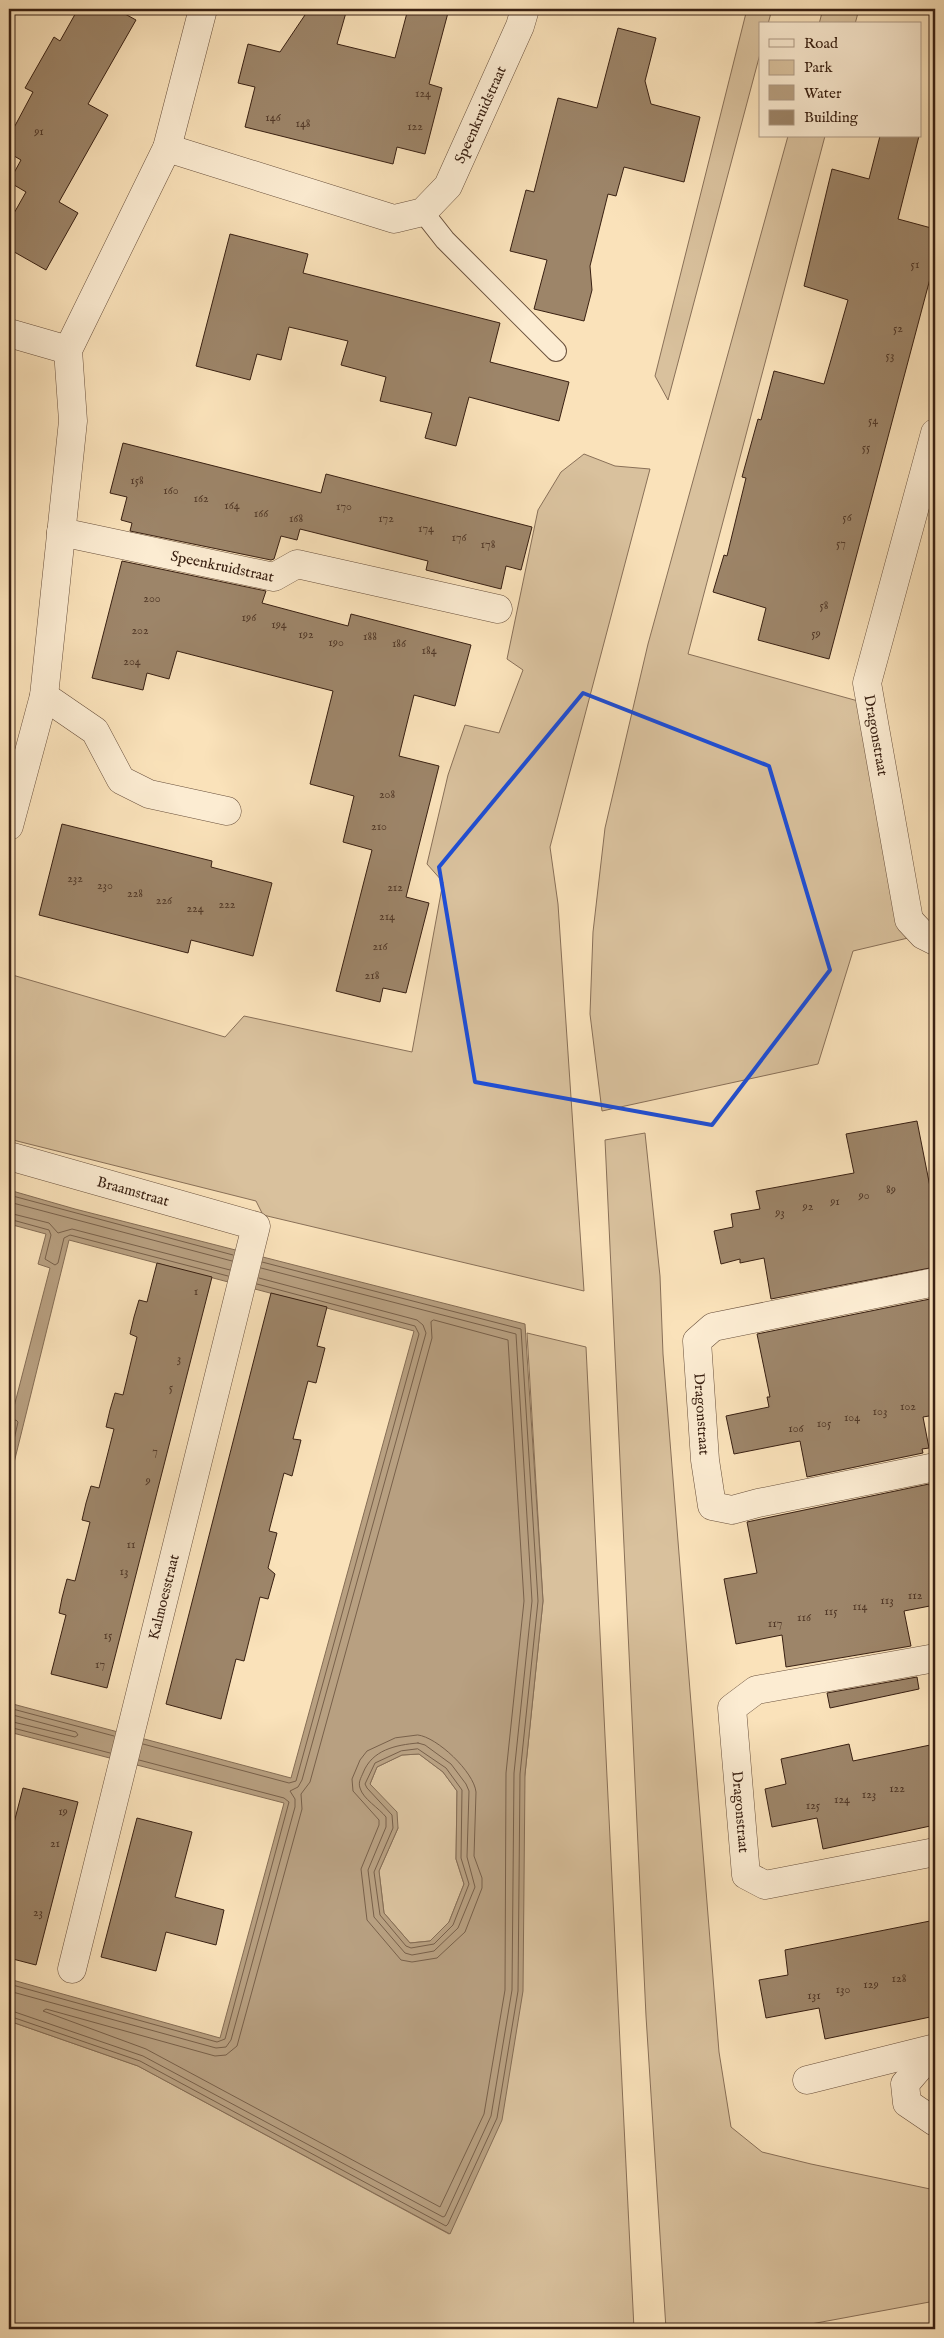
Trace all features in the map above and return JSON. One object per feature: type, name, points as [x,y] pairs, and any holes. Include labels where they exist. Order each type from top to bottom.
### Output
[{"type":"street","points":[[9,826],[44,696],[73,421],[68,350],[167,148],[203,9]]},
{"type":"street","name":"Speenkruidstraat","points":[[423,212],[448,186],[520,26],[525,9]]},
{"type":"street","points":[[167,148],[394,219],[423,212]]},
{"type":"street","points":[[9,333],[68,350]]},
{"type":"street","name":"Dragonstraat","points":[[935,433],[867,683],[909,920],[923,935],[935,941]]},
{"type":"street","name":"Speenkruidstraat","points":[[61,532],[274,577],[298,564],[498,609]]},
{"type":"street","points":[[44,696],[95,731],[121,780],[149,794],[227,811]]},
{"type":"street","name":"Braamstraat","points":[[9,1156],[256,1226]]},
{"type":"street","name":"Kalmoesstraat","points":[[72,1969],[256,1226]]},
{"type":"street","name":"Dragonstraat","points":[[935,1282],[713,1327],[697,1341],[706,1460],[712,1506],[732,1510],[758,1503],[935,1468]]},
{"type":"street","name":"Dragonstraat","points":[[935,1658],[756,1690],[732,1708],[746,1875],[765,1885],[935,1852]]},
{"type":"street","points":[[807,2080],[935,2049]]},
{"type":"street","points":[[935,2049],[905,2084],[907,2103],[935,2122]]},
{"type":"lane","points":[[423,212],[444,240],[556,351]]},
{"type":"highlighted area","points":[[583,693],[769,766],[830,970],[712,1125],[475,1082],[439,867]]},
{"type":"green space","points":[[747,9],[772,9],[769,22],[759,22],[759,58],[668,400],[655,376]]},
{"type":"green space","points":[[823,9],[859,9],[856,22],[820,22]]},
{"type":"green space","points":[[787,138],[824,138],[688,654],[858,701],[908,938],[853,951],[818,1064],[602,1111],[590,1014],[593,932],[605,828],[648,644]]},
{"type":"green space","points":[[584,454],[615,466],[650,469],[550,847],[558,904],[584,1291],[263,1215],[256,1201],[9,1139],[9,974],[225,1037],[244,1016],[412,1052],[443,882],[427,864],[448,775],[465,725],[499,733],[523,670],[507,659],[538,510],[561,472]]},
{"type":"green space","points":[[645,1133],[660,1276],[663,1354],[719,2052],[731,2127],[762,2152],[935,2190],[935,2301],[784,2329],[666,2329],[646,2016],[605,1140]]},
{"type":"green space","points":[[527,1333],[586,1347],[634,2329],[9,2329],[9,2021],[138,2066],[449,2234],[525,1774],[543,1601]]},
{"type":"green space","points":[[419,1754],[443,1772],[457,1791],[456,1859],[464,1884],[449,1922],[430,1941],[410,1943],[384,1913],[379,1871],[398,1828],[370,1784],[377,1767],[402,1755]]},
{"type":"water","points":[[9,1190],[75,1209],[525,1324],[543,1601],[525,1774],[523,1991],[502,2120],[450,2234],[138,2066],[9,2021],[9,1979],[220,2038],[284,1803],[9,1732],[9,1703],[291,1778],[414,1331],[69,1240],[9,1483],[9,1426],[50,1268],[38,1264],[46,1234],[9,1224]],"holes":[[[419,1754],[443,1772],[457,1791],[456,1859],[464,1884],[449,1922],[430,1941],[410,1943],[384,1913],[379,1871],[398,1828],[397,1812],[370,1784],[377,1767],[402,1755]]]},
{"type":"building","points":[[78,9],[116,9],[136,20],[88,104],[108,115],[59,202],[78,213],[46,270],[9,249],[9,222],[26,192],[9,182],[21,160],[9,153],[9,137],[33,92],[25,88],[54,37],[60,41]]},
{"type":"building","points":[[309,9],[347,9],[337,44],[395,58],[408,9],[449,9],[429,84],[442,88],[425,154],[397,147],[393,164],[245,127],[255,87],[238,83],[248,44],[280,52]]},
{"type":"building","points":[[618,28],[656,38],[645,81],[651,104],[700,117],[684,182],[624,167],[616,196],[608,194],[590,266],[592,290],[584,321],[534,309],[547,260],[510,251],[526,190],[534,192],[558,98],[597,108]]},
{"type":"building","points":[[879,138],[918,138],[898,219],[935,229],[935,260],[829,659],[758,640],[766,608],[713,592],[724,555],[727,556],[746,478],[742,477],[758,419],[761,420],[774,371],[824,384],[848,300],[804,286],[832,169],[869,179]]},
{"type":"building","points":[[230,234],[308,254],[303,273],[500,323],[490,362],[569,382],[559,421],[469,397],[456,446],[425,438],[432,413],[380,401],[386,377],[341,365],[348,341],[289,327],[281,360],[257,354],[250,380],[196,366]]},
{"type":"building","points":[[123,443],[321,493],[326,474],[532,527],[521,570],[506,566],[501,589],[426,570],[428,561],[300,529],[297,540],[281,536],[274,559],[271,560],[130,531],[132,523],[121,520],[127,497],[110,493]]},
{"type":"building","points":[[122,561],[266,591],[262,603],[348,626],[351,614],[471,645],[455,706],[414,695],[399,756],[439,766],[406,897],[429,903],[406,993],[383,988],[380,1002],[336,991],[372,850],[343,842],[354,796],[310,784],[333,691],[177,651],[169,679],[147,673],[143,690],[92,678]]},
{"type":"building","points":[[62,824],[212,861],[211,867],[272,883],[253,956],[191,940],[188,953],[39,915]]},
{"type":"building","points":[[917,1121],[935,1212],[935,1267],[771,1299],[764,1258],[740,1263],[740,1259],[721,1264],[714,1231],[733,1227],[731,1214],[760,1209],[756,1191],[854,1173],[846,1134]]},
{"type":"building","points":[[157,1263],[212,1277],[107,1688],[51,1674],[66,1615],[59,1613],[62,1598],[67,1579],[75,1581],[90,1522],[82,1520],[86,1503],[91,1486],[99,1488],[114,1429],[106,1427],[110,1410],[115,1393],[123,1395],[137,1337],[130,1334],[134,1317],[139,1300],[147,1302]]},
{"type":"building","points":[[271,1293],[327,1307],[317,1346],[325,1348],[316,1383],[308,1381],[293,1439],[301,1440],[292,1476],[284,1473],[269,1531],[277,1533],[268,1568],[275,1574],[268,1599],[260,1597],[244,1661],[236,1659],[221,1719],[166,1704]]},
{"type":"building","points":[[935,1298],[935,1415],[923,1417],[929,1448],[922,1449],[923,1453],[807,1477],[800,1441],[734,1454],[726,1416],[769,1407],[767,1397],[770,1397],[757,1334]]},
{"type":"building","points":[[929,1484],[935,1514],[935,1605],[904,1611],[911,1646],[786,1667],[782,1635],[736,1644],[724,1579],[757,1573],[747,1522]]},
{"type":"building","points":[[917,1677],[919,1689],[830,1708],[827,1693]]},
{"type":"building","points":[[849,1744],[853,1761],[935,1744],[935,1825],[823,1849],[817,1818],[772,1827],[765,1789],[786,1784],[781,1759]]},
{"type":"building","points":[[23,1788],[78,1802],[36,1965],[9,1958],[9,1842]]},
{"type":"building","points":[[137,1818],[192,1832],[175,1897],[224,1910],[216,1945],[166,1932],[156,1971],[101,1957]]},
{"type":"building","points":[[935,1920],[935,2016],[825,2039],[819,2008],[766,2018],[759,1980],[788,1975],[785,1950]]}]
